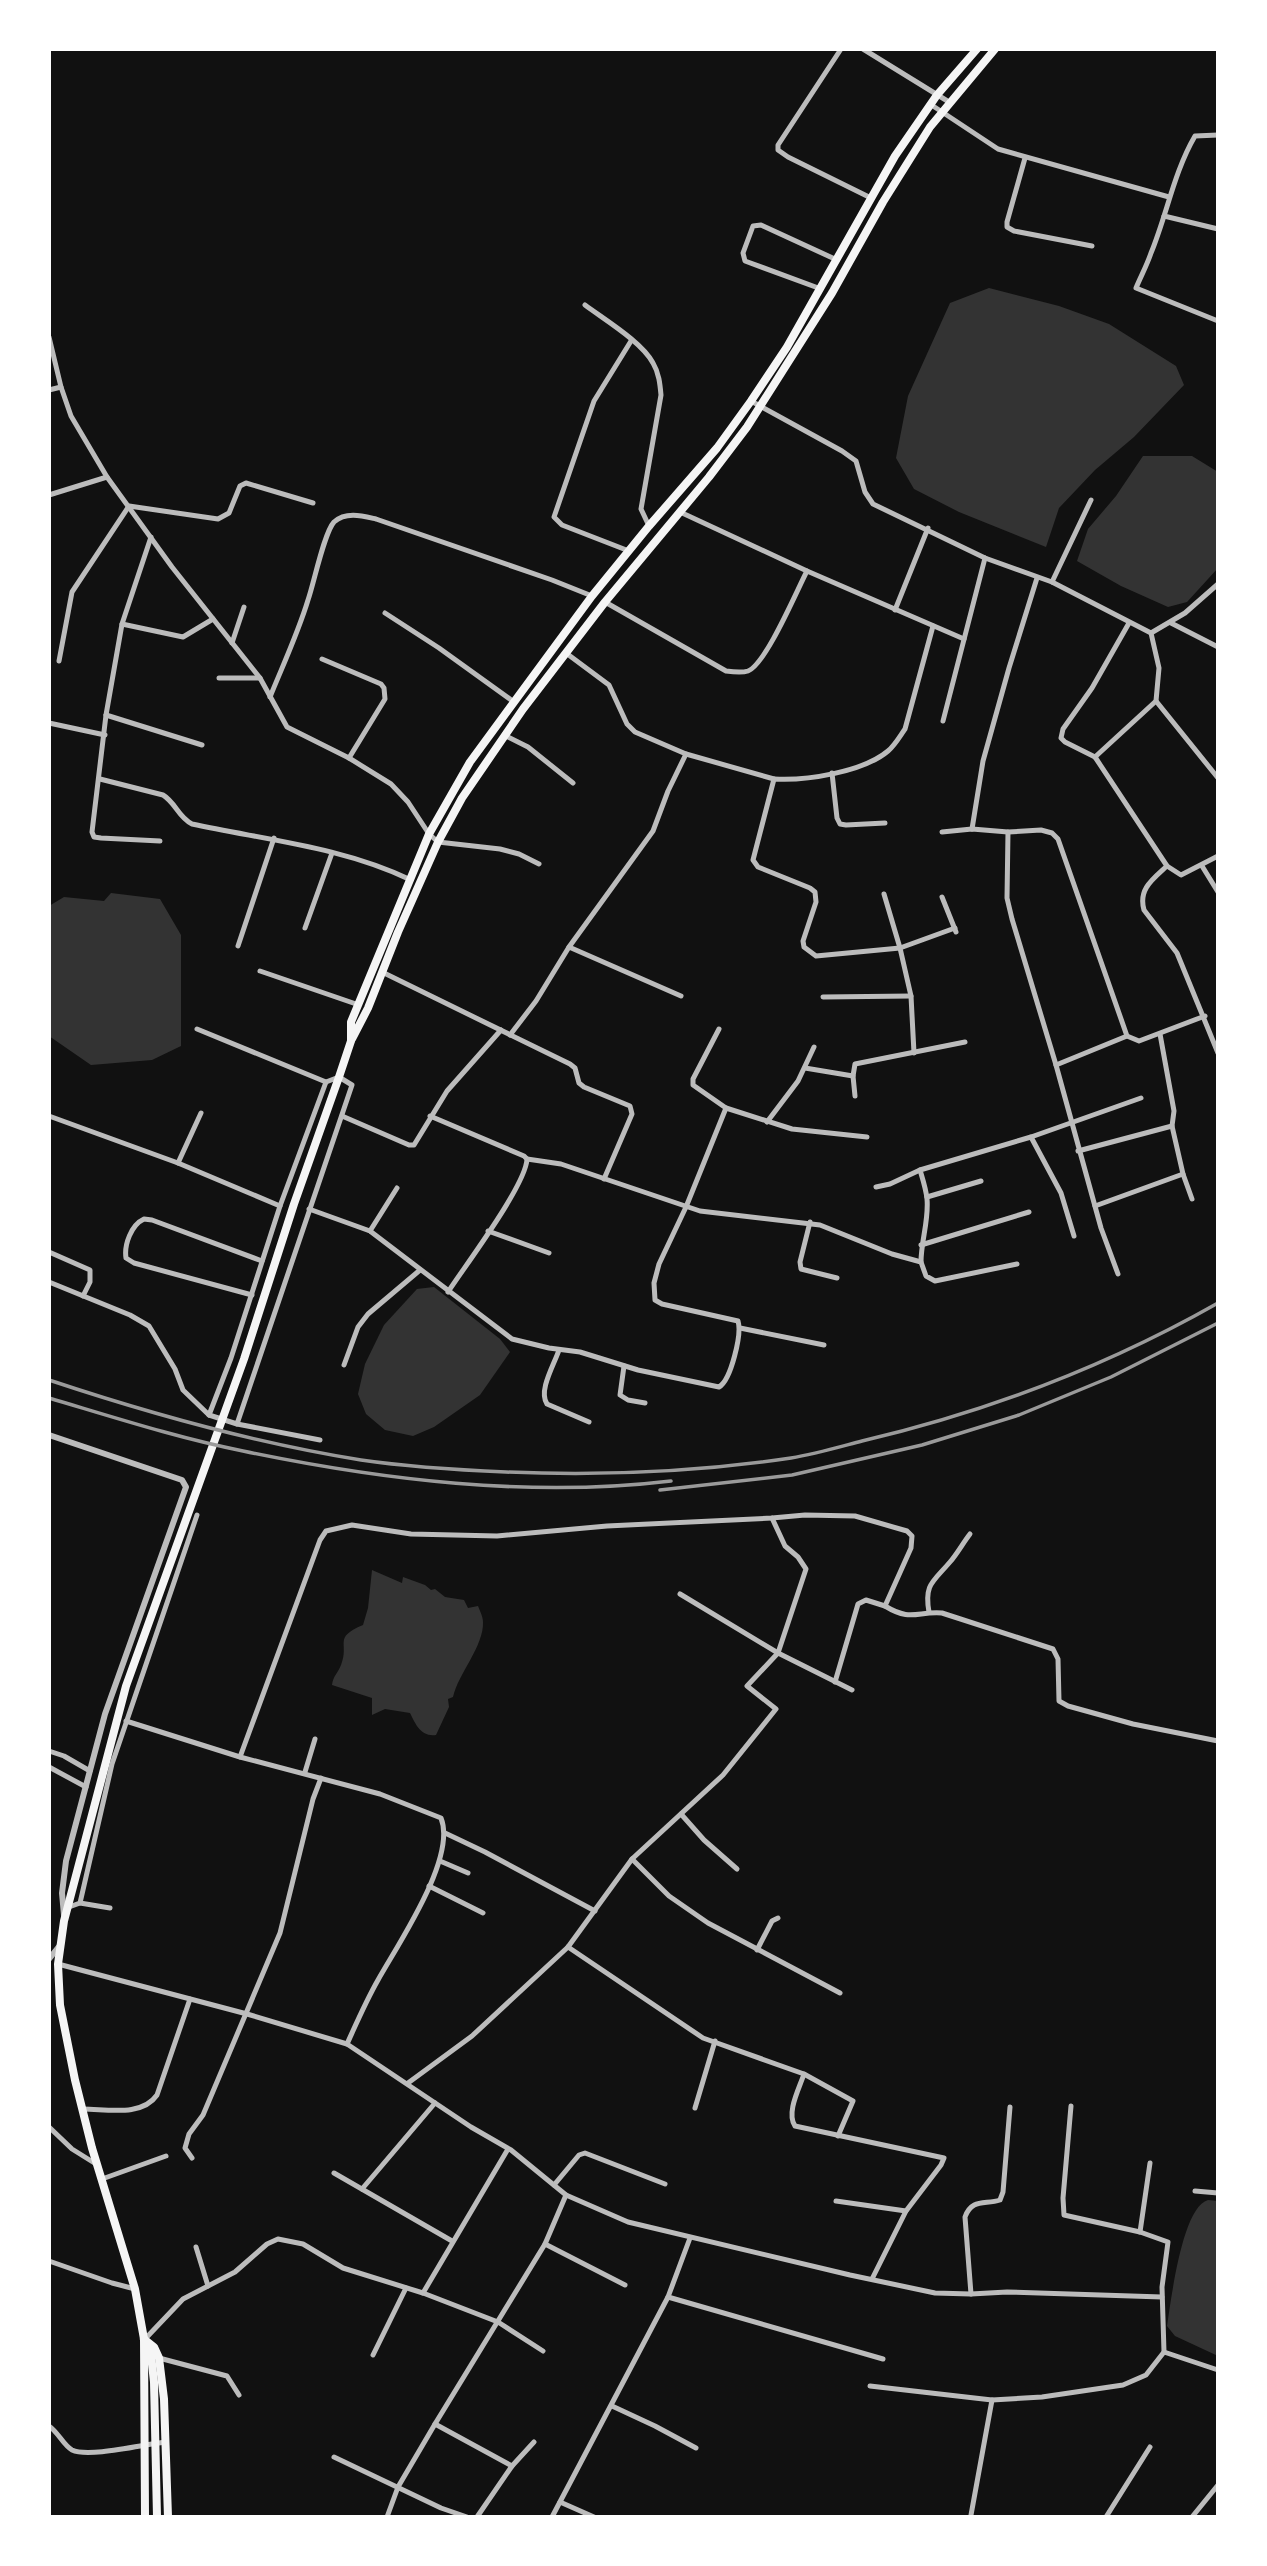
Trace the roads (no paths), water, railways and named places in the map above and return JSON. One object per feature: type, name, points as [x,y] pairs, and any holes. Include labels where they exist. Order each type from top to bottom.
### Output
[{"type":"main road","points":[[145,2517],[144,2339],[135,2289],[75,2080],[62,2017],[58,1964],[64,1921],[73,1904],[126,1686],[244,1359],[284,1232],[340,1077],[351,1041],[352,1023],[429,834],[470,762],[592,596],[717,449],[751,401],[821,289],[895,156],[930,104],[977,49]]},
{"type":"main road","points":[[351,1041],[360,1026],[438,842],[462,798],[504,735],[566,653],[724,457],[761,406],[832,293],[883,202],[942,111],[995,49]]},
{"type":"main road","points":[[144,2339],[154,2347],[159,2358],[166,2442],[168,2517]]},
{"type":"main road","points":[[144,2339],[151,2355],[153,2382],[157,2517]]},
{"type":"street","points":[[841,49],[778,145],[778,150],[871,198]]},
{"type":"street","points":[[863,49],[949,102]]},
{"type":"street","points":[[930,104],[998,149],[1169,197]]},
{"type":"street","points":[[1218,135],[1195,136],[1169,197],[1136,288],[1218,321]]},
{"type":"street","points":[[1026,158],[1007,227],[1014,231],[1092,246]]},
{"type":"street","points":[[1164,216],[1218,229]]},
{"type":"street","points":[[821,289],[746,261],[743,253],[752,226],[761,225],[837,260]]},
{"type":"street","points":[[585,305],[646,352],[659,379],[661,395],[641,509],[649,526]]},
{"type":"street","points":[[49,337],[71,416],[107,477],[260,678],[287,727],[349,758],[391,784],[438,842],[500,849],[519,854],[539,864]]},
{"type":"street","points":[[629,551],[562,525],[554,517],[594,401],[631,341]]},
{"type":"street","points":[[49,390],[61,387]]},
{"type":"street","points":[[751,401],[856,461],[864,492],[873,504],[928,528],[985,558],[1052,582],[1151,634]]},
{"type":"street","points":[[49,495],[107,477]]},
{"type":"street","points":[[129,506],[218,519],[229,513],[240,486],[246,483],[313,503]]},
{"type":"street","points":[[1052,582],[1091,500]]},
{"type":"street","points":[[59,661],[72,592],[129,506]]},
{"type":"street","points":[[680,512],[964,639]]},
{"type":"street","points":[[270,697],[308,603],[332,523],[341,517],[350,515],[376,519],[592,596]]},
{"type":"street","points":[[895,610],[928,528]]},
{"type":"street","points":[[151,537],[122,624],[106,715],[100,779],[92,824],[94,837],[160,841]]},
{"type":"street","points":[[943,721],[985,558]]},
{"type":"street","points":[[605,602],[726,671],[748,671],[758,664],[766,651],[807,571]]},
{"type":"street","points":[[972,829],[983,761],[1037,578]]},
{"type":"street","points":[[1151,634],[1171,623],[1218,584]]},
{"type":"street","points":[[232,642],[244,607]]},
{"type":"street","points":[[385,613],[514,702]]},
{"type":"street","points":[[122,624],[183,637],[213,619]]},
{"type":"street","points":[[1129,623],[1092,688],[1060,734],[1065,742],[1095,757],[1167,866],[1181,875],[1218,856]]},
{"type":"street","points":[[1171,623],[1218,648]]},
{"type":"street","points":[[566,653],[609,685],[627,724],[635,732],[686,754],[774,779],[789,780],[866,763],[888,752],[905,729],[933,626]]},
{"type":"street","points":[[1095,757],[1156,701],[1159,668],[1151,634]]},
{"type":"street","points":[[323,659],[381,684],[384,688],[385,699],[349,758]]},
{"type":"street","points":[[219,678],[260,678]]},
{"type":"street","points":[[1156,701],[1218,778]]},
{"type":"street","points":[[106,715],[202,745]]},
{"type":"street","points":[[49,723],[105,735]]},
{"type":"street","points":[[504,735],[528,747],[573,783]]},
{"type":"street","points":[[510,1035],[536,1001],[569,947],[653,831],[672,780],[686,754]]},
{"type":"street","points":[[832,772],[840,824],[885,823]]},
{"type":"street","points":[[100,779],[163,795],[185,820],[192,824],[274,838],[371,863],[411,880]]},
{"type":"street","points":[[774,779],[753,860],[758,867],[815,892],[816,902],[804,933],[804,947],[816,956],[900,948],[956,930],[942,897]]},
{"type":"street","points":[[942,832],[972,829],[1008,832],[1041,830],[1052,833],[1058,839],[1127,1036]]},
{"type":"street","points":[[1008,832],[1007,898],[1078,1151],[1118,1275]]},
{"type":"street","points":[[238,946],[274,838]]},
{"type":"street","points":[[304,928],[332,853]]},
{"type":"street","points":[[1167,866],[1146,886],[1142,893],[1142,903],[1144,910],[1177,953],[1218,1052]]},
{"type":"street","points":[[1202,866],[1218,892]]},
{"type":"street","points":[[884,894],[911,996],[914,1053]]},
{"type":"street","points":[[569,947],[681,996]]},
{"type":"street","points":[[260,971],[359,1005]]},
{"type":"street","points":[[382,972],[570,1064],[575,1068],[579,1083],[584,1087],[632,1109],[604,1179]]},
{"type":"street","points":[[823,997],[911,996]]},
{"type":"street","points":[[1056,1065],[1127,1036],[1139,1041],[1205,1016]]},
{"type":"street","points":[[197,1029],[326,1082],[340,1077],[352,1085],[237,1424]]},
{"type":"street","points":[[342,1116],[414,1145],[447,1091],[501,1030]]},
{"type":"street","points":[[719,1030],[693,1079],[693,1085],[726,1108],[767,1122],[792,1129],[867,1137]]},
{"type":"street","points":[[1160,1034],[1174,1111],[1172,1126],[1192,1199]]},
{"type":"street","points":[[855,1096],[853,1068],[861,1062],[965,1042]]},
{"type":"street","points":[[767,1122],[789,1095],[814,1047]]},
{"type":"street","points":[[805,1068],[853,1076]]},
{"type":"street","points":[[209,1415],[252,1295],[280,1206],[326,1082]]},
{"type":"street","points":[[876,1187],[890,1184],[920,1170],[1031,1137],[1141,1098]]},
{"type":"street","points":[[309,1209],[370,1231],[512,1339],[580,1352],[624,1366],[719,1387],[726,1380],[740,1328],[738,1321],[662,1304],[655,1300],[653,1293],[655,1274],[686,1207],[726,1108]]},
{"type":"street","points":[[178,1163],[201,1113]]},
{"type":"street","points":[[49,1116],[178,1163],[280,1206]]},
{"type":"street","points":[[430,1116],[527,1159],[561,1164],[686,1207],[715,1213],[810,1222],[892,1254],[921,1262]]},
{"type":"street","points":[[1078,1151],[1172,1126]]},
{"type":"street","points":[[1031,1137],[1061,1193],[1074,1236]]},
{"type":"street","points":[[448,1292],[502,1213],[526,1168],[527,1159]]},
{"type":"street","points":[[920,1170],[927,1197],[920,1245],[921,1262],[926,1276],[935,1281],[1017,1264]]},
{"type":"street","points":[[1095,1206],[1183,1174]]},
{"type":"street","points":[[927,1197],[981,1181]]},
{"type":"street","points":[[370,1231],[397,1188]]},
{"type":"street","points":[[920,1245],[1030,1212]]},
{"type":"street","points":[[252,1295],[134,1263],[126,1258],[125,1252],[133,1227],[144,1219],[262,1261]]},
{"type":"street","points":[[810,1222],[800,1262],[801,1269],[837,1278]]},
{"type":"street","points":[[488,1231],[549,1253]]},
{"type":"street","points":[[49,1252],[90,1269],[90,1282],[83,1296]]},
{"type":"street","points":[[344,1365],[353,1336],[363,1320],[420,1270]]},
{"type":"street","points":[[49,1282],[149,1326],[175,1369],[183,1390],[209,1415],[237,1424],[320,1440]]},
{"type":"street","points":[[740,1328],[824,1345]]},
{"type":"street","points":[[559,1350],[544,1391],[544,1401],[589,1422]]},
{"type":"street","points":[[624,1366],[620,1395],[645,1403]]},
{"type":"street","points":[[49,1435],[185,1483],[186,1487],[113,1686],[66,1861],[62,1893],[64,1921]]},
{"type":"street","points":[[240,1757],[320,1540],[326,1531],[352,1525],[411,1534],[497,1536],[607,1525],[772,1518],[805,1514],[855,1516],[906,1531],[912,1536],[911,1548],[885,1606]]},
{"type":"street","points":[[110,1908],[73,1904],[112,1764],[197,1515]]},
{"type":"street","points":[[408,2083],[472,2036],[568,1947],[632,1859],[723,1775],[776,1709],[747,1686],[778,1653],[806,1569],[798,1556],[785,1546],[772,1518]]},
{"type":"street","points":[[929,1612],[926,1597],[928,1588],[951,1562],[970,1534]]},
{"type":"street","points":[[680,1594],[778,1653],[852,1690]]},
{"type":"street","points":[[835,1682],[858,1604],[866,1600],[900,1614],[914,1616],[942,1612],[1053,1649],[1058,1659],[1059,1701],[1068,1706],[1133,1724],[1218,1741]]},
{"type":"street","points":[[126,1721],[240,1757],[305,1772],[380,1794],[438,1816],[444,1825],[445,1833],[440,1861],[405,1936],[360,2013],[348,2044]]},
{"type":"street","points":[[305,1772],[315,1739]]},
{"type":"street","points":[[49,1751],[90,1771]]},
{"type":"street","points":[[49,1767],[86,1787]]},
{"type":"street","points":[[191,2158],[185,2148],[189,2134],[203,2115],[280,1934],[313,1799],[321,1778]]},
{"type":"street","points":[[681,1814],[704,1840],[737,1869]]},
{"type":"street","points":[[445,1833],[595,1912]]},
{"type":"street","points":[[632,1859],[669,1896],[708,1923],[840,1993]]},
{"type":"street","points":[[440,1861],[468,1873]]},
{"type":"street","points":[[429,1886],[484,1913]]},
{"type":"street","points":[[757,1950],[772,1921],[778,1918]]},
{"type":"street","points":[[49,1959],[61,1943]]},
{"type":"street","points":[[568,1947],[703,2038],[804,2074],[853,2101],[838,2136]]},
{"type":"street","points":[[58,1964],[348,2044],[435,2104],[508,2149],[566,2194],[628,2222],[935,2293],[1007,2292],[1162,2297]]},
{"type":"street","points":[[83,2109],[138,2109],[152,2102],[157,2095],[190,1999]]},
{"type":"street","points":[[695,2108],[715,2041]]},
{"type":"street","points":[[804,2074],[792,2121],[795,2126],[944,2158],[906,2211],[874,2280]]},
{"type":"street","points":[[362,2189],[435,2104]]},
{"type":"street","points":[[870,2386],[992,2400],[1042,2397],[1123,2385],[1146,2375],[1164,2352],[1162,2297],[1168,2242],[1140,2232],[1063,2215],[1071,2106]]},
{"type":"street","points":[[971,2294],[965,2217],[968,2208],[974,2203],[1000,2200],[1003,2192],[1010,2107]]},
{"type":"street","points":[[49,2127],[72,2148],[98,2165]]},
{"type":"street","points":[[423,2293],[508,2149]]},
{"type":"street","points":[[554,2185],[579,2155],[585,2153],[666,2184]]},
{"type":"street","points":[[102,2179],[166,2156]]},
{"type":"street","points":[[1140,2232],[1150,2163]]},
{"type":"street","points":[[334,2173],[452,2241]]},
{"type":"street","points":[[1195,2191],[1218,2193]]},
{"type":"street","points":[[387,2517],[398,2487],[545,2244],[566,2194]]},
{"type":"street","points":[[836,2201],[906,2211]]},
{"type":"street","points":[[552,2517],[668,2297],[690,2238]]},
{"type":"street","points":[[144,2339],[183,2299],[235,2272],[267,2244],[278,2239],[303,2244],[343,2268],[423,2293],[498,2322],[543,2351]]},
{"type":"street","points":[[545,2244],[625,2285]]},
{"type":"street","points":[[196,2247],[208,2286]]},
{"type":"street","points":[[49,2261],[135,2289]]},
{"type":"street","points":[[373,2355],[406,2288]]},
{"type":"street","points":[[668,2297],[883,2359]]},
{"type":"street","points":[[1164,2352],[1218,2370]]},
{"type":"street","points":[[159,2358],[227,2376],[239,2395]]},
{"type":"street","points":[[971,2515],[992,2400]]},
{"type":"street","points":[[612,2406],[696,2448]]},
{"type":"street","points":[[435,2424],[512,2466]]},
{"type":"street","points":[[49,2426],[71,2450],[80,2452],[166,2442]]},
{"type":"street","points":[[477,2517],[512,2466],[534,2442]]},
{"type":"street","points":[[1106,2517],[1150,2447]]},
{"type":"street","points":[[334,2458],[441,2508],[467,2517]]},
{"type":"street","points":[[1192,2517],[1218,2485]]},
{"type":"street","points":[[560,2502],[594,2517]]},
{"type":"street","points":[[437,2517],[441,2508]]},
{"type":"railway","points":[[49,1380],[204,1426],[361,1460],[433,1468],[542,1473],[685,1470],[800,1456],[954,1416],[1089,1367],[1218,1303]]},
{"type":"railway","points":[[660,1490],[792,1475],[922,1445],[1019,1415],[1111,1377],[1218,1323]]},
{"type":"railway","points":[[49,1398],[219,1446],[402,1478],[510,1487],[564,1488],[671,1481]]}]
